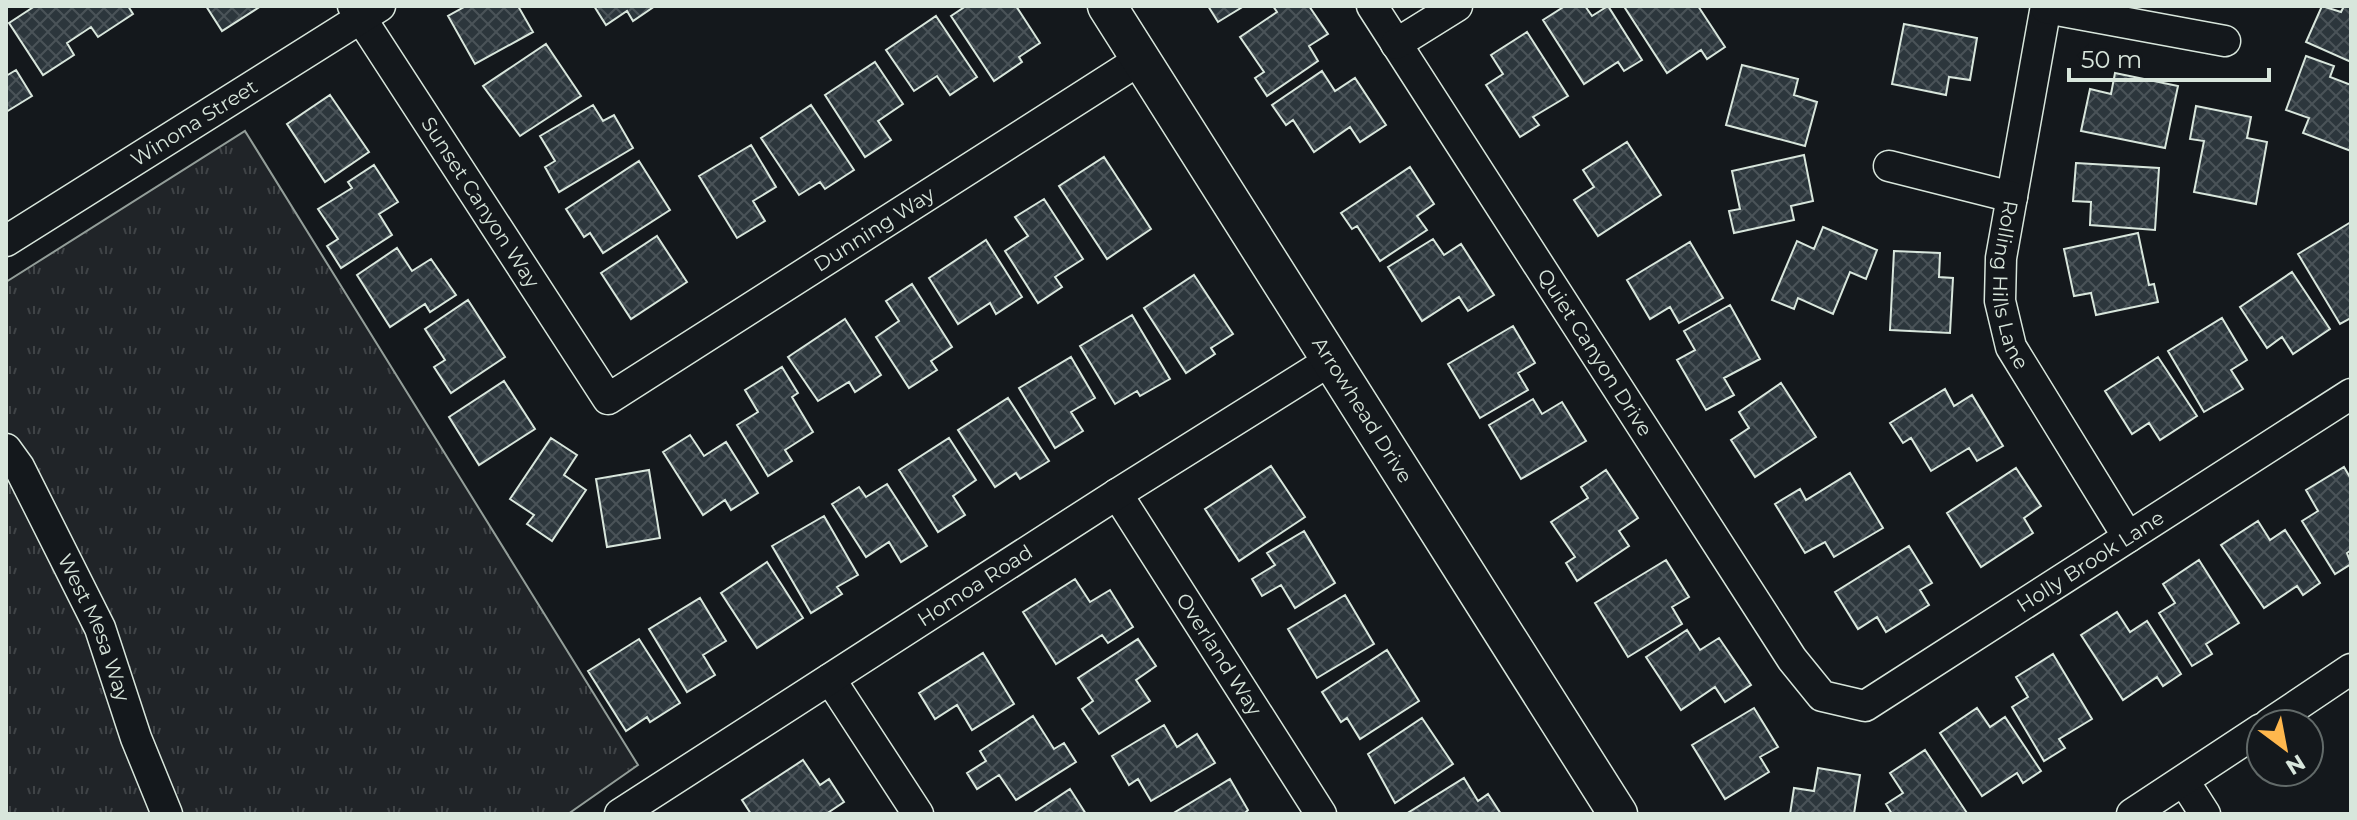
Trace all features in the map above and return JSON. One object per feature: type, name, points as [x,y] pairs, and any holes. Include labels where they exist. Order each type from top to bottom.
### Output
[{"type":"main road","name":"Arrowhead Drive","points":[[1107,6],[1618,814]]},
{"type":"street","name":"Quiet Canyon Drive","points":[[1372,6],[1792,659],[1822,696]]},
{"type":"street","points":[[1396,44],[1457,6]]},
{"type":"street","points":[[2046,7],[2225,41]]},
{"type":"street","name":"Rolling Hills Lane","points":[[2046,7],[2001,258],[2000,301],[2011,347],[2128,537]]},
{"type":"street","name":"Winona Street","points":[[6,241],[365,10]]},
{"type":"street","name":"Sunset Canyon Way","points":[[365,10],[608,399]]},
{"type":"street","name":"Dunning Way","points":[[608,399],[1141,59]]},
{"type":"street","points":[[1889,166],[2012,197]]},
{"type":"street","name":"Homoa Road","points":[[620,814],[1331,360]]},
{"type":"street","name":"Holly Brook Lane","points":[[1822,696],[1865,706],[2351,394]]},
{"type":"street","name":"West Mesa Way","points":[[6,449],[19,467],[100,628],[136,738],[167,814]]},
{"type":"street","name":"Overland Way","points":[[1117,494],[1321,814]]},
{"type":"street","points":[[2293,708],[2351,669]]},
{"type":"street","points":[[830,679],[918,814]]},
{"type":"street","points":[[2132,814],[2245,740]]},
{"type":"street","points":[[2184,781],[2205,814]]},
{"type":"green space","points":[[245,131],[638,765],[568,814],[6,814],[6,282]]},
{"type":"building","points":[[35,6],[128,6],[133,14],[98,37],[91,27],[67,43],[74,55],[43,75],[9,23]]},
{"type":"building","points":[[206,6],[261,6],[222,31]]},
{"type":"building","points":[[466,6],[518,6],[533,32],[475,64],[448,16]]},
{"type":"building","points":[[594,6],[655,6],[633,21],[627,11],[606,25]]},
{"type":"building","points":[[966,6],[1016,6],[1040,43],[1019,57],[1022,62],[994,81],[951,16]]},
{"type":"building","points":[[1208,6],[1244,6],[1218,22]]},
{"type":"building","points":[[1273,6],[1309,6],[1328,34],[1309,46],[1318,61],[1267,96],[1255,78],[1264,72],[1240,37],[1277,12]]},
{"type":"building","points":[[1565,6],[1585,6],[1592,16],[1608,6],[1642,60],[1624,71],[1618,62],[1584,84],[1543,20]]},
{"type":"building","points":[[1698,6],[1725,47],[1707,59],[1701,50],[1667,73],[1625,8]]},
{"type":"building","points":[[2322,6],[2341,12],[2344,6],[2351,6],[2351,62],[2306,42]]},
{"type":"building","points":[[936,16],[977,77],[950,95],[937,76],[914,91],[886,50]]},
{"type":"building","points":[[1904,24],[1977,38],[1970,80],[1949,77],[1946,95],[1892,84]]},
{"type":"building","points":[[1527,32],[1568,96],[1533,117],[1539,125],[1520,137],[1486,85],[1503,74],[1491,55]]},
{"type":"building","points":[[546,44],[581,96],[520,136],[483,86]]},
{"type":"building","points":[[2306,56],[2334,66],[2330,77],[2351,85],[2351,151],[2303,133],[2309,118],[2286,110]]},
{"type":"building","points":[[875,62],[903,104],[878,121],[891,140],[865,157],[825,95]]},
{"type":"building","points":[[1742,65],[1798,79],[1794,95],[1817,102],[1805,146],[1726,125]]},
{"type":"building","points":[[16,70],[32,96],[6,112],[6,76]]},
{"type":"building","points":[[1322,71],[1335,91],[1355,78],[1386,125],[1360,142],[1350,127],[1314,152],[1293,120],[1286,125],[1272,105]]},
{"type":"building","points":[[2115,73],[2178,86],[2165,148],[2081,131],[2090,89],[2111,94]]},
{"type":"building","points":[[330,95],[369,152],[325,182],[287,124]]},
{"type":"building","points":[[593,105],[603,121],[614,115],[633,148],[559,192],[545,167],[555,161],[540,136]]},
{"type":"building","points":[[811,105],[854,170],[825,189],[820,182],[799,195],[761,138]]},
{"type":"building","points":[[2196,106],[2251,117],[2247,138],[2267,142],[2256,204],[2194,192],[2204,141],[2190,139]]},
{"type":"building","points":[[1627,142],[1661,195],[1598,236],[1574,200],[1594,187],[1583,170]]},
{"type":"building","points":[[751,145],[776,187],[753,201],[765,221],[737,238],[699,176]]},
{"type":"building","points":[[1804,155],[1813,201],[1791,206],[1794,220],[1734,233],[1729,211],[1740,209],[1732,171]]},
{"type":"building","points":[[1104,157],[1151,229],[1107,259],[1059,186]]},
{"type":"building","points":[[639,161],[670,210],[603,253],[590,233],[584,237],[566,209]]},
{"type":"building","points":[[2076,163],[2159,168],[2155,230],[2090,225],[2091,202],[2073,201]]},
{"type":"building","points":[[374,165],[398,202],[379,214],[392,235],[341,268],[327,246],[338,239],[318,209],[352,188],[348,182]]},
{"type":"building","points":[[1410,167],[1434,204],[1417,216],[1427,230],[1380,261],[1357,226],[1352,229],[1341,213]]},
{"type":"building","points":[[1044,199],[1083,259],[1055,277],[1062,287],[1038,303],[1005,251],[1028,236],[1015,217]]},
{"type":"building","points":[[2351,222],[2351,318],[2340,324],[2298,254]]},
{"type":"building","points":[[1823,227],[1877,250],[1866,279],[1850,272],[1833,314],[1798,298],[1794,309],[1772,300],[1797,241],[1814,249]]},
{"type":"building","points":[[2138,233],[2149,285],[2154,284],[2158,302],[2096,315],[2091,293],[2074,296],[2064,249]]},
{"type":"building","points":[[657,236],[687,282],[631,319],[601,273]]},
{"type":"building","points":[[1433,239],[1444,255],[1461,244],[1494,295],[1468,311],[1459,297],[1422,321],[1388,267]]},
{"type":"building","points":[[986,240],[1022,297],[996,314],[990,303],[958,324],[929,278]]},
{"type":"building","points":[[1690,242],[1723,298],[1679,323],[1670,307],[1650,319],[1627,280]]},
{"type":"building","points":[[397,248],[412,271],[431,259],[456,295],[430,312],[425,304],[390,327],[357,275]]},
{"type":"building","points":[[1894,251],[1940,253],[1939,277],[1953,278],[1950,333],[1890,330]]},
{"type":"building","points":[[2292,272],[2330,329],[2293,354],[2282,337],[2267,348],[2240,307]]},
{"type":"building","points":[[1194,275],[1233,334],[1211,348],[1215,354],[1186,373],[1144,308]]},
{"type":"building","points":[[912,284],[952,347],[931,361],[937,370],[909,388],[876,337],[899,321],[886,301]]},
{"type":"building","points":[[468,300],[505,357],[451,393],[434,367],[445,360],[425,329]]},
{"type":"building","points":[[1730,305],[1760,359],[1724,378],[1734,395],[1706,410],[1677,360],[1695,350],[1684,331]]},
{"type":"building","points":[[1132,315],[1170,379],[1140,396],[1137,391],[1115,404],[1080,346]]},
{"type":"building","points":[[2222,318],[2247,360],[2231,370],[2243,389],[2204,412],[2168,351]]},
{"type":"building","points":[[845,319],[881,375],[855,392],[849,382],[818,401],[788,357]]},
{"type":"building","points":[[1513,326],[1535,363],[1518,373],[1528,390],[1480,418],[1448,364]]},
{"type":"building","points":[[1071,357],[1095,398],[1071,412],[1083,431],[1055,448],[1019,388]]},
{"type":"building","points":[[2158,357],[2197,416],[2160,440],[2149,423],[2132,434],[2105,391]]},
{"type":"building","points":[[782,367],[798,393],[792,397],[813,432],[785,450],[792,461],[768,476],[737,425],[758,412],[745,390]]},
{"type":"building","points":[[504,381],[535,429],[479,465],[449,417]]},
{"type":"building","points":[[1781,383],[1816,437],[1755,477],[1731,440],[1749,428],[1739,412]]},
{"type":"building","points":[[1945,389],[1954,406],[1972,395],[2003,446],[1977,461],[1969,448],[1931,471],[1911,438],[1903,443],[1890,423]]},
{"type":"building","points":[[1008,398],[1049,461],[1020,479],[1016,473],[995,487],[958,430]]},
{"type":"building","points":[[1533,399],[1542,414],[1562,402],[1586,441],[1521,479],[1489,425]]},
{"type":"building","points":[[690,435],[704,456],[726,442],[758,493],[731,510],[725,500],[703,515],[663,452]]},
{"type":"building","points":[[551,438],[577,455],[564,475],[586,490],[552,541],[527,524],[534,515],[510,499]]},
{"type":"building","points":[[949,438],[976,480],[953,496],[965,515],[938,532],[899,470]]},
{"type":"building","points":[[1271,466],[1305,517],[1239,561],[1205,509]]},
{"type":"building","points":[[2344,467],[2351,479],[2351,550],[2347,553],[2351,564],[2335,574],[2302,521],[2318,511],[2306,490]]},
{"type":"building","points":[[2016,468],[2041,506],[2024,518],[2033,533],[1981,567],[1947,513]]},
{"type":"building","points":[[649,470],[660,538],[607,547],[596,479]]},
{"type":"building","points":[[1606,470],[1638,518],[1619,531],[1629,546],[1577,581],[1566,563],[1575,557],[1551,522],[1588,498],[1581,487]]},
{"type":"building","points":[[1850,473],[1883,528],[1834,557],[1825,542],[1805,553],[1775,504],[1800,489],[1806,500]]},
{"type":"building","points":[[887,484],[927,546],[901,562],[889,542],[866,557],[832,504],[859,487],[866,497]]},
{"type":"building","points":[[824,516],[858,575],[837,587],[842,594],[811,613],[772,546]]},
{"type":"building","points":[[2258,521],[2270,540],[2285,530],[2320,583],[2303,595],[2297,586],[2264,608],[2221,545]]},
{"type":"building","points":[[1304,531],[1335,583],[1295,608],[1281,585],[1262,596],[1252,579],[1275,565],[1267,553]]},
{"type":"building","points":[[1909,546],[1932,583],[1920,590],[1929,605],[1886,632],[1877,617],[1858,629],[1835,592]]},
{"type":"building","points":[[1666,560],[1689,597],[1672,607],[1682,624],[1628,657],[1595,603]]},
{"type":"building","points":[[2199,560],[2239,623],[2206,644],[2212,654],[2192,666],[2159,613],[2175,603],[2163,584]]},
{"type":"building","points":[[767,562],[803,618],[757,648],[721,593]]},
{"type":"building","points":[[1075,579],[1090,602],[1110,590],[1133,627],[1108,643],[1102,635],[1056,664],[1023,612]]},
{"type":"building","points":[[1345,595],[1374,644],[1317,678],[1288,629]]},
{"type":"building","points":[[700,598],[726,641],[703,655],[715,675],[687,692],[649,629]]},
{"type":"building","points":[[2117,612],[2130,632],[2147,621],[2181,674],[2163,686],[2157,677],[2123,700],[2081,635]]},
{"type":"building","points":[[1687,630],[1700,650],[1719,638],[1751,685],[1725,702],[1715,687],[1681,710],[1646,657]]},
{"type":"building","points":[[639,639],[680,703],[650,722],[647,717],[626,731],[588,671]]},
{"type":"building","points":[[1138,639],[1156,666],[1136,680],[1150,701],[1099,734],[1082,709],[1093,701],[1078,678]]},
{"type":"building","points":[[1387,650],[1419,701],[1360,739],[1347,718],[1341,722],[1322,692]]},
{"type":"building","points":[[983,653],[1014,704],[972,730],[957,705],[935,719],[919,693]]},
{"type":"building","points":[[2053,654],[2092,719],[2059,739],[2065,748],[2044,761],[2012,707],[2028,697],[2016,677]]},
{"type":"building","points":[[1754,708],[1778,747],[1760,757],[1769,772],[1725,799],[1692,745]]},
{"type":"building","points":[[1977,708],[1990,727],[2005,717],[2041,771],[2023,783],[2017,773],[1982,796],[1940,733]]},
{"type":"building","points":[[1033,716],[1054,749],[1064,743],[1076,762],[1016,800],[999,775],[977,789],[967,773],[986,761],[980,751]]},
{"type":"building","points":[[1422,718],[1453,764],[1395,803],[1368,754]]},
{"type":"building","points":[[1164,725],[1177,747],[1197,734],[1215,763],[1151,801],[1138,779],[1129,785],[1112,756]]},
{"type":"building","points":[[1925,750],[1966,814],[1892,814],[1886,804],[1903,793],[1890,773]]},
{"type":"building","points":[[803,760],[820,785],[829,779],[844,802],[826,814],[751,814],[742,800]]},
{"type":"building","points":[[1818,768],[1860,775],[1854,814],[1790,814],[1794,788],[1814,791]]},
{"type":"building","points":[[1464,778],[1478,801],[1488,794],[1501,814],[1406,814]]},
{"type":"building","points":[[1230,779],[1248,810],[1244,814],[1172,814]]},
{"type":"building","points":[[1070,789],[1086,814],[1032,814]]}]
